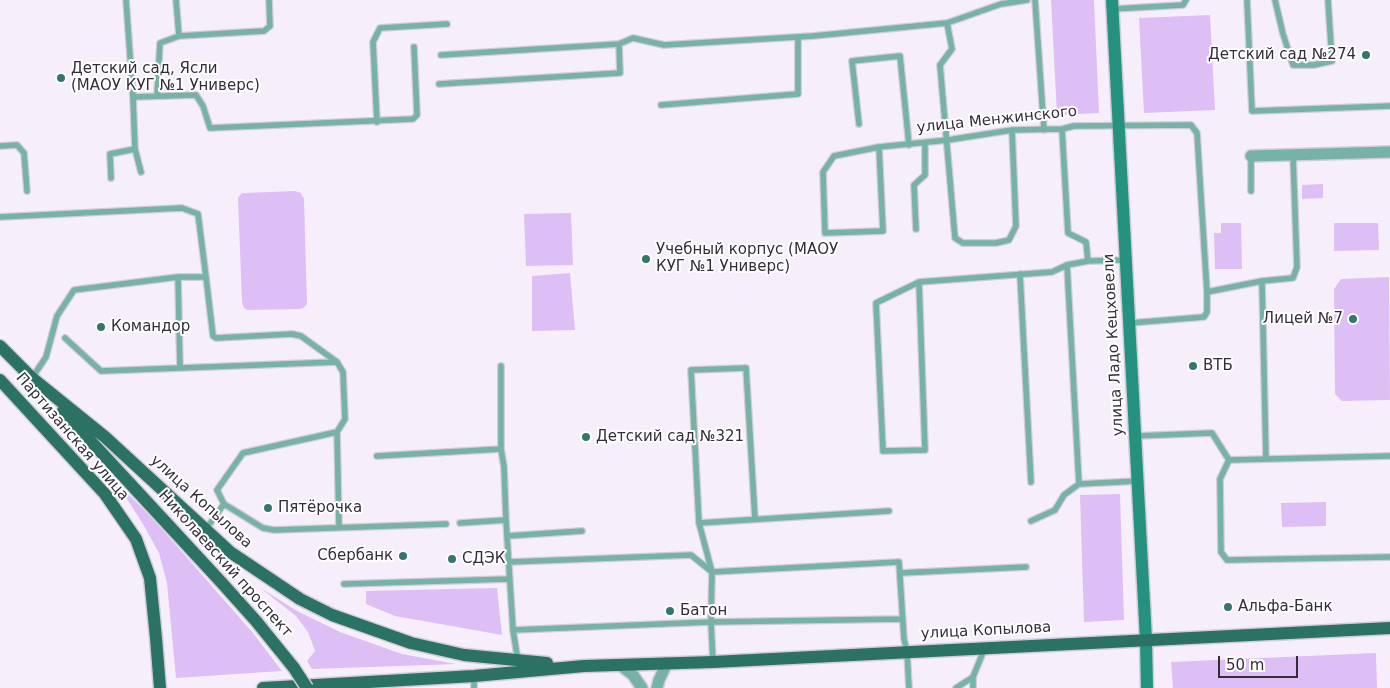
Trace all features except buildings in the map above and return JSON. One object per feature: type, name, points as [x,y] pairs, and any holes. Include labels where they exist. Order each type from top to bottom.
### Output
[{"type":"main road","name":"улица Ладо Кецховели","points":[[1113,5],[1147,688]]},
{"type":"main road","name":"улица Копылова","points":[[0,346],[32,378],[105,437],[230,552],[300,599],[332,615],[411,643],[464,655],[584,666],[620,665],[1390,628]]},
{"type":"main road","name":"Николаевский проспект","points":[[32,378],[256,621],[294,668],[307,688]]},
{"type":"main road","name":"Партизанская улица","points":[[0,380],[105,494],[136,539],[150,578],[160,688]]},
{"type":"main road","name":"улица Копылова","points":[[263,688],[474,682],[584,666]]},
{"type":"street","points":[[1251,156],[1390,152]]},
{"type":"street","points":[[657,688],[667,663]]},
{"type":"street","points":[[620,665],[633,675],[642,688]]},
{"type":"lane","points":[[126,0],[135,149],[141,172]]},
{"type":"lane","points":[[176,0],[179,36]]},
{"type":"lane","points":[[157,96],[160,43],[179,36],[264,31],[270,26],[269,0]]},
{"type":"lane","points":[[441,55],[619,44],[634,38],[664,45],[798,38],[947,23],[1001,2],[1027,0]]},
{"type":"lane","points":[[1035,0],[1044,130]]},
{"type":"lane","points":[[1113,5],[1183,5],[1186,0]]},
{"type":"lane","points":[[1247,0],[1252,111],[1390,106]]},
{"type":"lane","points":[[1276,0],[1283,34],[1293,65],[1332,61],[1328,0]]},
{"type":"lane","points":[[947,23],[952,48],[940,65],[956,238],[963,243],[1009,240],[1016,226],[1012,130]]},
{"type":"lane","points":[[377,122],[374,42],[380,28],[447,24]]},
{"type":"lane","points":[[661,105],[798,94],[798,38]]},
{"type":"lane","points":[[439,84],[620,73],[619,44]]},
{"type":"lane","points":[[133,97],[196,95],[203,106],[210,128],[412,120],[417,115],[414,47]]},
{"type":"lane","points":[[859,124],[852,61],[900,56],[909,145]]},
{"type":"lane","name":"улица Менжинского","points":[[879,147],[882,231],[825,234],[823,172],[834,156],[879,147],[925,143],[1012,130],[1062,129],[1074,126],[1191,125],[1197,133],[1207,292]]},
{"type":"lane","points":[[1062,129],[1068,234],[1086,242],[1088,261]]},
{"type":"lane","points":[[916,229],[914,186],[925,175],[925,143]]},
{"type":"lane","points":[[0,146],[17,145],[24,153],[27,191]]},
{"type":"lane","points":[[111,178],[110,154],[135,149]]},
{"type":"lane","points":[[1129,324],[1204,317],[1207,312],[1207,292],[1262,281],[1293,278],[1297,266],[1293,155]]},
{"type":"lane","points":[[1251,156],[1251,192]]},
{"type":"lane","points":[[0,217],[182,208],[198,214],[213,336],[216,338],[292,334],[301,336],[337,362],[343,372],[345,419],[337,432],[339,526]]},
{"type":"lane","points":[[919,282],[925,450],[883,451],[876,303],[919,282],[1052,272],[1067,265],[1088,261],[1126,260]]},
{"type":"lane","points":[[1067,265],[1079,484]]},
{"type":"lane","points":[[1020,274],[1032,482]]},
{"type":"lane","points":[[32,378],[46,357],[56,316],[74,290],[178,277],[206,276]]},
{"type":"lane","points":[[178,277],[180,368]]},
{"type":"lane","points":[[1262,281],[1266,459]]},
{"type":"lane","points":[[65,338],[101,371],[337,362]]},
{"type":"lane","points":[[501,366],[501,449],[504,467],[513,630],[518,661]]},
{"type":"lane","points":[[713,662],[711,622],[712,572],[699,523],[690,370],[746,368],[755,520]]},
{"type":"lane","points":[[337,432],[243,453],[217,490],[224,504],[263,528],[274,530],[339,526],[446,524]]},
{"type":"lane","points":[[1135,436],[1212,433],[1229,460]]},
{"type":"lane","points":[[377,456],[501,449]]},
{"type":"lane","points":[[1229,460],[1390,456]]},
{"type":"lane","points":[[1229,460],[1220,478],[1221,552],[1227,560],[1390,557]]},
{"type":"lane","points":[[1031,521],[1055,510],[1064,495],[1079,484],[1138,481]]},
{"type":"lane","points":[[205,530],[224,504]]},
{"type":"lane","points":[[699,523],[888,512]]},
{"type":"lane","points":[[460,523],[506,520]]},
{"type":"lane","points":[[507,536],[582,531]]},
{"type":"lane","points":[[508,562],[691,555],[712,572],[899,562],[902,619],[907,652],[909,688]]},
{"type":"lane","points":[[900,573],[1026,567]]},
{"type":"lane","points":[[344,584],[510,579]]},
{"type":"lane","points":[[513,630],[711,622],[902,619]]},
{"type":"lane","points":[[973,688],[973,677],[984,648]]},
{"type":"lane","points":[[956,688],[973,677]]},
{"type":"shaded area","points":[[1051,0],[1094,0],[1099,113],[1057,115]]},
{"type":"shaded area","points":[[1210,15],[1215,110],[1144,113],[1139,18]]},
{"type":"shaded area","points":[[1323,184],[1323,198],[1302,199],[1302,185]]},
{"type":"shaded area","points":[[295,191],[301,193],[304,199],[307,304],[300,309],[247,310],[242,302],[238,198],[242,193]]},
{"type":"shaded area","points":[[571,213],[573,265],[526,266],[524,214]]},
{"type":"shaded area","points":[[1221,223],[1241,223],[1242,269],[1215,269],[1214,233],[1221,233]]},
{"type":"shaded area","points":[[1334,223],[1378,223],[1379,250],[1334,251]]},
{"type":"shaded area","points":[[570,273],[575,330],[532,331],[532,276]]},
{"type":"shaded area","points":[[1389,277],[1390,400],[1342,401],[1335,394],[1334,289],[1341,279]]},
{"type":"shaded area","points":[[116,482],[153,519],[253,633],[282,671],[176,678],[167,583],[159,553]]},
{"type":"shaded area","points":[[1120,494],[1124,620],[1084,622],[1080,495]]},
{"type":"shaded area","points":[[1326,502],[1326,526],[1282,527],[1281,503]]},
{"type":"shaded area","points":[[259,587],[297,611],[340,632],[402,654],[456,664],[312,669],[307,661],[315,651],[308,632],[296,616]]},
{"type":"shaded area","points":[[497,588],[502,635],[395,616],[366,604],[366,591]]},
{"type":"shaded area","points":[[1376,653],[1377,688],[1173,688],[1171,662]]},
{"type":"place","name":"Детский сад №274","points":[[1366,55]]},
{"type":"place","name":"Детский сад, Ясли (МАОУ КУГ №1 Универс)","points":[[61,78]]},
{"type":"place","name":"Учебный корпус (МАОУ КУГ №1 Универс)","points":[[646,259]]},
{"type":"place","name":"Лицей №7","points":[[1353,319]]},
{"type":"place","name":"Командор","points":[[101,327]]},
{"type":"place","name":"ВТБ","points":[[1193,366]]},
{"type":"place","name":"Детский сад №321","points":[[586,437]]},
{"type":"place","name":"Пятёрочка","points":[[268,508]]},
{"type":"place","name":"Сбербанк","points":[[403,556]]},
{"type":"place","name":"СДЭК","points":[[452,559]]},
{"type":"place","name":"Альфа-Банк","points":[[1228,607]]},
{"type":"place","name":"Батон","points":[[670,611]]}]
